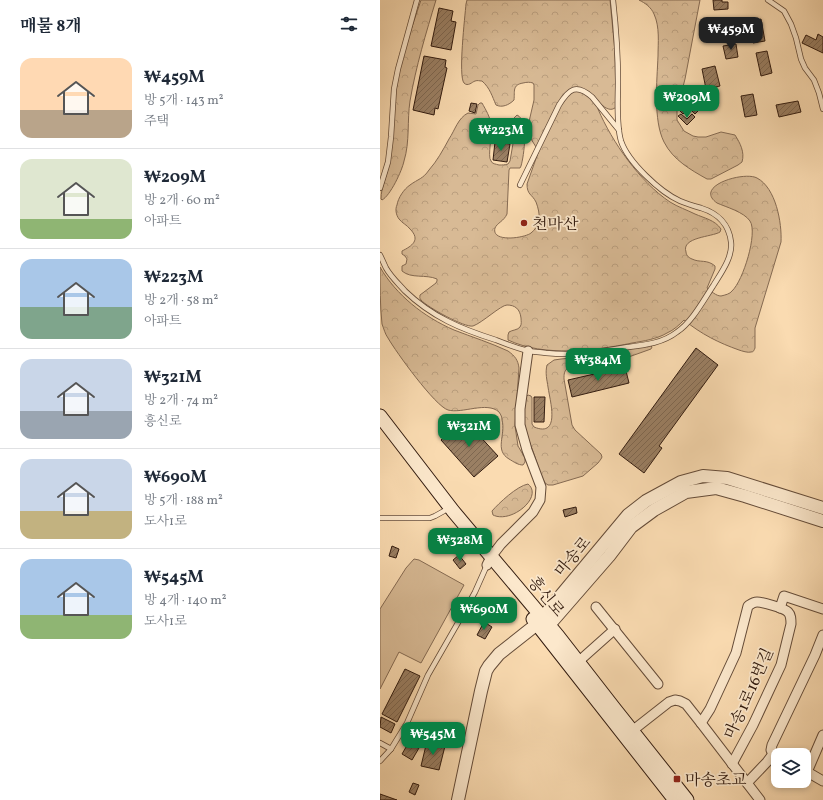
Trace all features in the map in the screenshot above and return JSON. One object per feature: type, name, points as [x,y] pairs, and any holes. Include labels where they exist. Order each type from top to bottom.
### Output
[{"type":"main road","name":"흥신로","points":[[380,416],[453,511],[489,561]]},
{"type":"main road","name":"흥신로","points":[[380,430],[444,511],[578,662],[687,800]]},
{"type":"main road","name":"흥신로","points":[[543,622],[675,800]]},
{"type":"street","points":[[489,561],[501,544],[532,512],[540,500],[541,487],[527,450],[520,425],[520,409],[528,351]]},
{"type":"street","name":"마송로","points":[[543,622],[628,515],[646,502],[681,482],[703,476],[727,478],[823,508]]},
{"type":"street","name":"마송로","points":[[543,622],[609,556],[631,527],[654,510],[686,492],[716,488],[823,521]]},
{"type":"street","points":[[780,608],[784,596],[823,609]]},
{"type":"street","name":"마송1로16번길","points":[[701,723],[710,709],[736,653],[748,606],[757,602],[780,608],[788,612],[791,618],[781,665],[732,764]]},
{"type":"street","points":[[596,607],[658,684]]},
{"type":"street","points":[[458,800],[486,671],[499,654],[543,622]]},
{"type":"street","points":[[578,662],[615,629]]},
{"type":"street","points":[[772,748],[823,635]]},
{"type":"street","name":"마송1로16번길","points":[[632,731],[669,702],[675,700],[686,704],[760,800]]},
{"type":"street","points":[[811,760],[823,735]]},
{"type":"street","points":[[747,783],[771,758]]},
{"type":"street","points":[[811,774],[823,781]]},
{"type":"lane","points":[[380,188],[388,162],[394,89],[417,0]]},
{"type":"lane","points":[[380,255],[387,269],[398,283],[428,310],[459,327],[528,351],[574,354],[604,352],[645,345],[664,340],[678,332],[693,316],[729,258],[732,244],[729,232],[725,223],[717,215],[682,202],[652,182],[635,163],[622,142],[619,130],[618,57],[613,0]]},
{"type":"lane","points":[[768,0],[784,11],[791,24],[801,59],[805,68],[814,80],[823,108]]},
{"type":"lane","points":[[520,185],[559,105],[572,90],[578,89],[588,93],[619,130]]},
{"type":"lane","points":[[380,518],[430,518],[444,511]]},
{"type":"lane","points":[[380,761],[390,749],[407,723],[428,675],[475,592],[489,561]]},
{"type":"lane","points":[[380,742],[390,749]]},
{"type":"green space","points":[[421,0],[436,0],[412,88],[406,154],[401,171],[395,183],[389,194],[382,200],[382,190],[389,156],[397,83],[404,52]]},
{"type":"green space","points":[[467,0],[610,0],[615,52],[616,107],[610,109],[601,104],[598,106],[598,109],[619,148],[648,184],[670,202],[713,221],[721,229],[720,232],[716,234],[692,240],[686,247],[687,254],[690,258],[715,266],[707,288],[717,295],[721,296],[730,293],[741,278],[751,246],[752,227],[750,221],[744,215],[717,203],[711,197],[711,191],[716,186],[732,178],[751,176],[764,183],[773,198],[779,216],[781,242],[755,328],[755,348],[753,351],[745,352],[710,338],[684,320],[670,332],[646,341],[586,350],[553,351],[537,349],[508,340],[509,332],[521,326],[520,312],[517,308],[507,305],[504,306],[477,324],[469,326],[446,316],[421,300],[420,295],[436,283],[437,279],[414,276],[402,271],[402,266],[406,264],[407,259],[402,254],[402,251],[412,245],[415,236],[398,217],[396,207],[400,197],[406,189],[425,175],[432,167],[457,124],[468,113],[476,114],[480,103],[482,103],[490,121],[490,158],[492,163],[504,165],[508,164],[510,161],[515,132],[514,118],[517,115],[521,118],[523,124],[525,139],[520,168],[510,168],[509,170],[507,214],[496,226],[495,233],[498,236],[509,238],[528,235],[536,227],[539,220],[537,204],[527,188],[538,153],[531,139],[528,126],[534,100],[534,85],[533,83],[528,82],[517,85],[514,100],[508,105],[501,106],[496,105],[489,89],[482,81],[476,81],[468,84],[464,83],[462,78],[462,58],[464,20]]},
{"type":"green space","points":[[639,0],[700,0],[685,79],[677,110],[677,120],[684,131],[693,136],[706,137],[721,132],[735,135],[740,144],[743,155],[742,162],[738,165],[711,179],[707,179],[683,164],[672,154],[664,142],[658,123],[657,112],[657,24],[651,9]]},
{"type":"green space","points":[[380,267],[394,287],[403,296],[432,319],[454,330],[508,351],[516,358],[519,368],[515,426],[518,446],[525,458],[523,465],[509,459],[502,451],[501,442],[503,426],[502,417],[499,412],[488,408],[454,411],[448,410],[434,399],[425,389],[399,355],[385,333],[382,324],[380,303]]},
{"type":"green space","points":[[650,345],[652,347],[651,349],[623,359],[607,363],[568,368],[566,370],[564,379],[572,425],[575,430],[601,454],[602,457],[598,463],[583,476],[553,485],[548,485],[545,483],[540,474],[525,428],[524,406],[526,397],[528,395],[531,396],[532,424],[534,427],[542,429],[548,427],[551,423],[552,409],[546,376],[547,365],[554,360],[601,355]]},
{"type":"green space","points":[[528,484],[532,489],[532,496],[523,508],[508,516],[500,517],[493,515],[492,511],[504,499],[514,491]]},
{"type":"green space","points":[[414,559],[419,560],[464,585],[421,663],[399,652],[380,689],[380,609],[406,568]]},
{"type":"building","points":[[713,0],[728,2],[728,9],[714,10]]},
{"type":"building","points":[[439,8],[453,11],[451,21],[456,22],[451,50],[431,46]]},
{"type":"building","points":[[744,18],[747,31],[733,34],[730,21]]},
{"type":"building","points":[[761,19],[765,41],[753,43],[748,22]]},
{"type":"building","points":[[818,34],[823,37],[823,53],[802,43],[806,35],[816,40]]},
{"type":"building","points":[[736,44],[738,57],[726,59],[723,46]]},
{"type":"building","points":[[767,51],[772,73],[761,76],[756,53]]},
{"type":"building","points":[[424,56],[446,60],[445,67],[447,68],[438,109],[435,108],[434,115],[413,110]]},
{"type":"building","points":[[715,66],[720,86],[706,89],[702,69]]},
{"type":"building","points":[[753,94],[757,115],[745,117],[741,96]]},
{"type":"building","points":[[689,101],[698,111],[695,114],[689,108],[683,114],[679,110]]},
{"type":"building","points":[[798,101],[801,112],[779,117],[776,105]]},
{"type":"building","points":[[471,103],[477,104],[475,113],[469,111]]},
{"type":"building","points":[[681,114],[687,119],[692,114],[695,117],[687,125],[678,116]]},
{"type":"building","points":[[495,142],[510,144],[507,162],[493,160]]},
{"type":"building","points":[[696,348],[718,365],[659,446],[662,448],[644,473],[619,454]]},
{"type":"building","points":[[625,367],[629,383],[572,397],[568,380]]},
{"type":"building","points":[[534,397],[545,397],[544,422],[534,422]]},
{"type":"building","points":[[464,419],[498,456],[474,477],[441,440]]},
{"type":"building","points":[[576,507],[577,513],[565,517],[563,510]]},
{"type":"building","points":[[392,546],[399,549],[396,558],[389,556]]},
{"type":"building","points":[[459,555],[466,564],[460,569],[453,560]]},
{"type":"building","points":[[495,602],[503,606],[497,618],[488,614]]},
{"type":"building","points":[[484,622],[492,627],[485,639],[477,635]]},
{"type":"building","points":[[405,669],[420,676],[397,722],[382,714]]},
{"type":"building","points":[[381,717],[395,724],[391,733],[380,727]]},
{"type":"building","points":[[420,723],[430,729],[412,760],[402,754]]},
{"type":"building","points":[[427,741],[445,746],[439,770],[421,766]]},
{"type":"building","points":[[413,783],[419,785],[415,795],[409,792]]},
{"type":"building","points":[[380,794],[397,800],[380,800]]},
{"type":"place","name":"천마산","points":[[524,223]]},
{"type":"place","name":"마송초교","points":[[677,779]]}]
